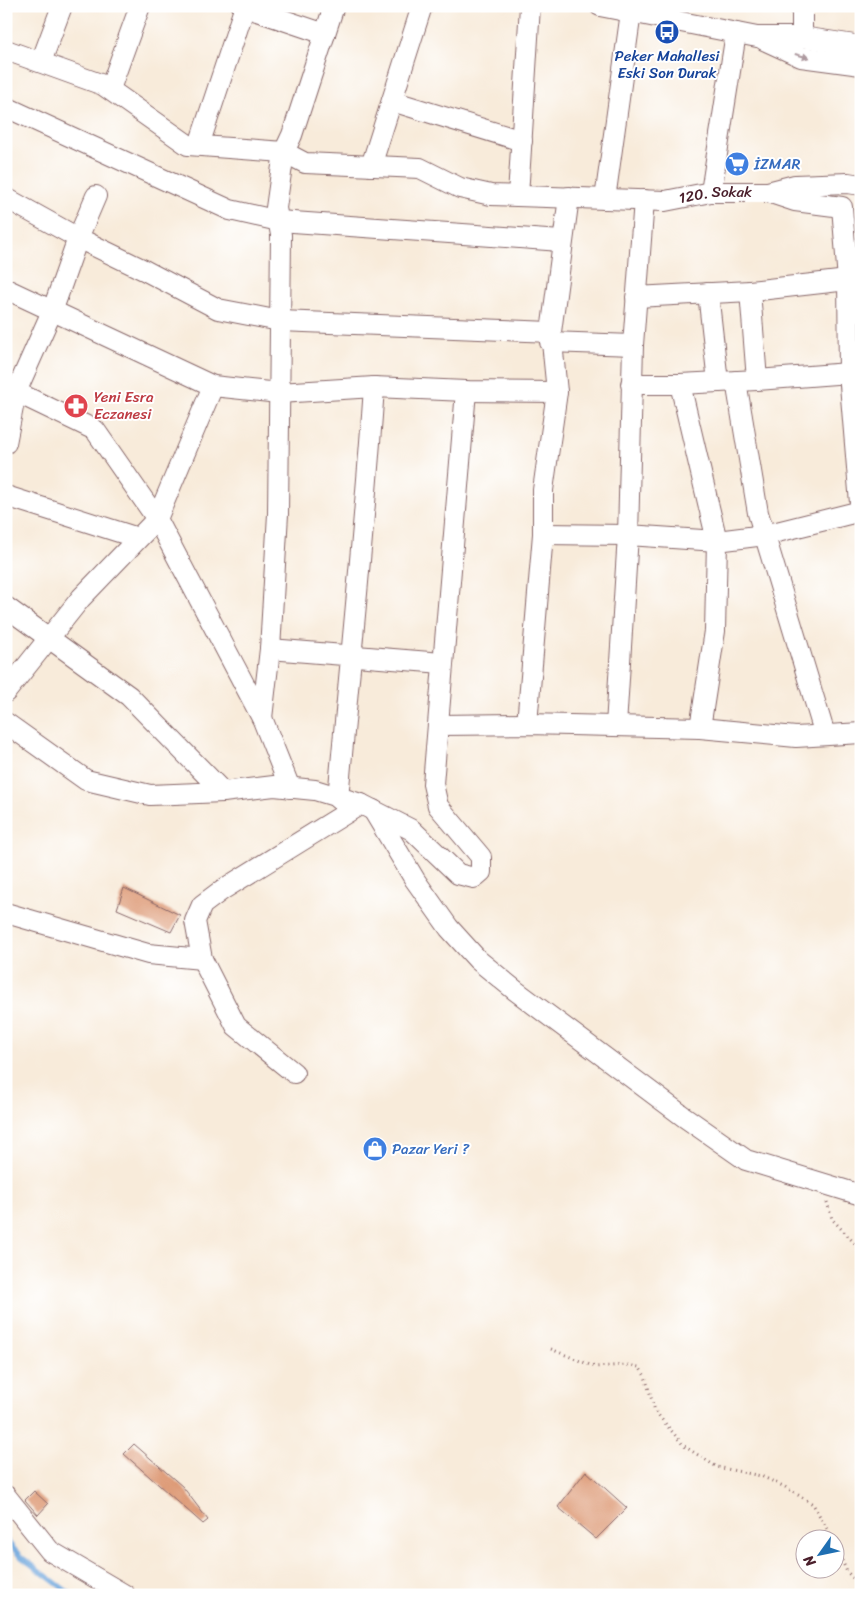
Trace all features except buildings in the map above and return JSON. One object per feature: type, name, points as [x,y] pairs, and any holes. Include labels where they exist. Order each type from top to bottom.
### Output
[{"type":"street","points":[[41,62],[62,6]]},
{"type":"street","points":[[110,89],[140,6]]},
{"type":"street","points":[[262,718],[270,649],[278,514],[282,235],[276,208],[284,152],[292,135],[334,6]]},
{"type":"street","points":[[370,166],[422,6]]},
{"type":"street","points":[[518,196],[530,6]]},
{"type":"street","points":[[600,6],[631,12],[654,11],[758,37],[802,37],[861,46]]},
{"type":"street","points":[[802,6],[802,37]]},
{"type":"street","points":[[199,146],[244,7],[325,34]]},
{"type":"street","points":[[605,198],[631,12]]},
{"type":"street","points":[[711,192],[736,33]]},
{"type":"street","points":[[758,37],[801,57],[861,66]]},
{"type":"street","points":[[6,50],[103,84],[188,145],[284,152]]},
{"type":"street","points":[[392,101],[522,141]]},
{"type":"street","points":[[6,107],[230,210],[279,221],[562,241]]},
{"type":"street","name":"120. Sokak","points":[[284,152],[305,163],[420,168],[460,188],[491,195],[665,201],[711,192],[768,192],[795,185],[848,183],[861,185]]},
{"type":"street","points":[[768,192],[795,201],[842,207],[848,280],[848,373],[857,422],[861,515]]},
{"type":"street","points":[[6,443],[11,392],[52,309],[78,238],[96,196]]},
{"type":"street","points":[[527,724],[543,534],[543,490],[557,392],[550,337],[569,197]]},
{"type":"street","points":[[6,198],[78,238],[218,309],[280,321],[550,337],[633,344]]},
{"type":"street","points":[[616,726],[628,535],[633,344],[644,200]]},
{"type":"street","points":[[636,297],[750,291],[848,280]]},
{"type":"street","points":[[6,289],[213,386],[279,393],[374,387],[557,392]]},
{"type":"street","points":[[750,291],[757,380]]},
{"type":"street","points":[[708,293],[758,513],[826,735]]},
{"type":"street","points":[[631,384],[727,382],[848,373]]},
{"type":"street","points":[[680,384],[717,542],[715,631],[700,728]]},
{"type":"street","points":[[6,692],[82,598],[157,519],[213,386]]},
{"type":"street","points":[[338,799],[358,595],[374,387]]},
{"type":"street","points":[[6,723],[86,780],[150,795],[223,792],[274,786],[315,790],[338,799],[367,806],[412,830],[458,874],[474,878],[481,872],[480,857],[438,806],[433,784],[466,391]]},
{"type":"street","points":[[11,392],[95,430],[157,519],[234,670],[262,718],[290,788]]},
{"type":"street","points":[[6,496],[138,538]]},
{"type":"street","points":[[543,534],[628,535],[717,542],[765,535],[860,511]]},
{"type":"street","points":[[6,607],[129,696],[223,792]]},
{"type":"street","points":[[270,649],[442,663]]},
{"type":"street","points":[[438,725],[527,724],[700,728],[796,737],[861,733]]},
{"type":"street","points":[[294,1073],[236,1026],[202,959],[195,921],[202,905],[222,890],[367,806]]},
{"type":"street","points":[[367,806],[449,928],[478,960],[675,1110],[746,1160],[861,1195]]},
{"type":"street","points":[[6,913],[148,954],[202,959]]},
{"type":"street","points":[[6,1496],[50,1551],[125,1595]]},
{"type":"path","points":[[820,1182],[832,1219],[861,1250]]},
{"type":"path","points":[[551,1349],[595,1367],[628,1365],[639,1367],[645,1376],[655,1411],[684,1446],[717,1467],[761,1476],[785,1487],[813,1504],[826,1528]]},
{"type":"path","points":[[844,1565],[847,1572],[861,1586]]},
{"type":"waterway","points":[[6,1540],[20,1556],[72,1595]]},
{"type":"place","name":"Peker Mahallesi Eski Son Durak","points":[[667,32]]},
{"type":"place","name":"İZMAR","points":[[737,164]]},
{"type":"place","name":"Yeni Esra Eczanesi","points":[[76,406]]},
{"type":"place","name":"Pazar Yeri ?","points":[[375,1149]]}]
